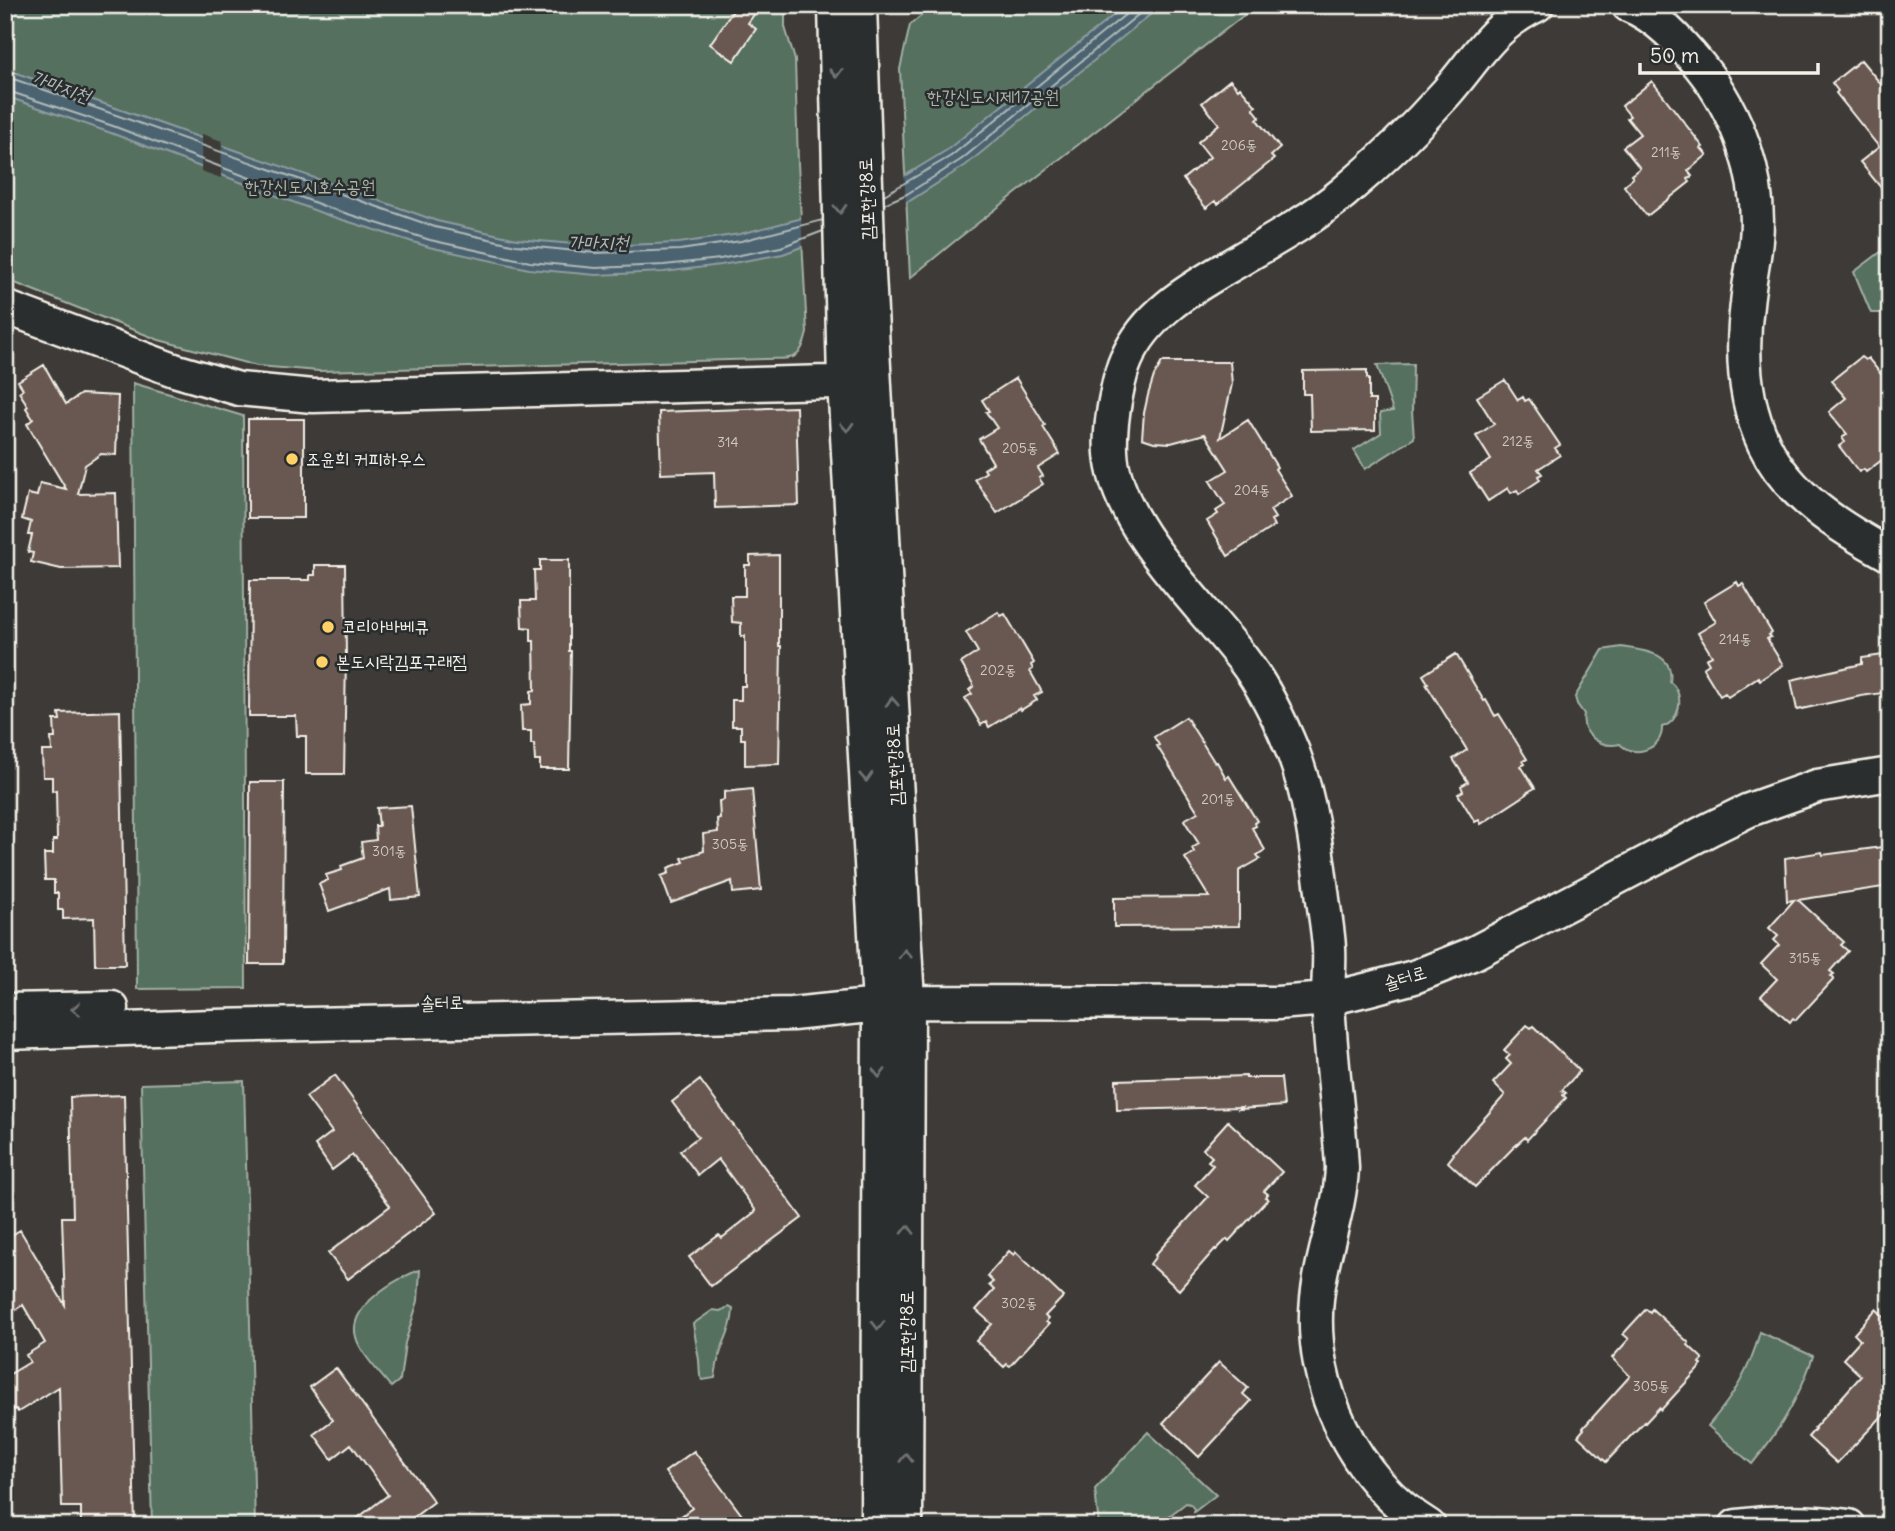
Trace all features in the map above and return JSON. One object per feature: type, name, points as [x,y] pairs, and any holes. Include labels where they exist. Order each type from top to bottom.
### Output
[{"type":"street","name":"김포한강8로","points":[[835,5],[851,136],[860,381],[893,1004],[906,1526]]},
{"type":"street","name":"김포한강8로","points":[[851,136],[860,5]]},
{"type":"street","points":[[1429,1526],[1393,1497],[1361,1460],[1346,1437],[1324,1385],[1318,1355],[1317,1299],[1341,1192],[1342,1168],[1328,999],[1329,947],[1314,830],[1306,792],[1278,720],[1245,661],[1165,564],[1138,525],[1121,492],[1113,470],[1112,415],[1126,358],[1152,320],[1169,304],[1202,282],[1284,234],[1341,195],[1382,159],[1432,108],[1493,35],[1514,18],[1537,5]]},
{"type":"street","points":[[1628,5],[1664,27],[1683,45],[1709,77],[1731,116],[1743,145],[1756,211],[1756,239],[1746,305],[1743,361],[1746,391],[1764,446],[1781,472],[1824,515],[1890,555]]},
{"type":"street","points":[[5,307],[174,370],[239,389],[313,396],[860,381]]},
{"type":"street","name":"솔터로","points":[[5,1033],[228,1025],[504,1021],[594,1016],[792,1014],[893,1004],[1266,1003],[1328,999],[1414,977],[1472,954],[1749,810],[1817,786],[1890,775]]},
{"type":"street","name":"솔터로","points":[[5,1010],[800,995],[893,1004]]},
{"type":"street","name":"김포한강8로","points":[[877,1526],[893,1004]]},
{"type":"street","points":[[1736,1526],[1789,1522],[1849,1526]]},
{"type":"green space","name":"한강신도시호수공원","points":[[5,5],[785,5],[785,27],[795,60],[807,333],[804,342],[798,354],[783,359],[319,371],[257,366],[159,340],[5,279]]},
{"type":"green space","name":"한강신도시제17공원","points":[[934,5],[1257,5],[910,278],[900,69],[910,25]]},
{"type":"green space","points":[[1890,245],[1890,313],[1871,313],[1854,272]]},
{"type":"green space","points":[[1413,364],[1414,438],[1365,469],[1354,450],[1381,433],[1380,413],[1393,411],[1377,365]]},
{"type":"green space","points":[[133,383],[243,416],[246,988],[137,989]]},
{"type":"green space","points":[[1621,647],[1647,651],[1662,659],[1670,672],[1670,682],[1678,693],[1677,714],[1662,727],[1661,735],[1653,746],[1640,751],[1633,751],[1620,744],[1606,744],[1593,738],[1585,728],[1584,714],[1575,697],[1603,650]]},
{"type":"green space","points":[[244,1081],[255,1526],[152,1526],[141,1084]]},
{"type":"green space","points":[[420,1270],[418,1301],[405,1343],[400,1380],[391,1387],[362,1350],[356,1337],[355,1326],[359,1315],[376,1295]]},
{"type":"green space","points":[[729,1307],[733,1309],[731,1322],[715,1378],[703,1380],[700,1376],[693,1324],[713,1310],[720,1311]]},
{"type":"green space","points":[[1760,1332],[1813,1356],[1788,1413],[1752,1464],[1708,1426],[1740,1382]]},
{"type":"green space","points":[[1148,1432],[1216,1495],[1194,1512],[1190,1504],[1186,1503],[1156,1526],[1099,1526],[1095,1489]]},
{"type":"water","points":[[1126,5],[1162,5],[966,165],[911,200],[783,254],[664,272],[596,275],[529,269],[429,247],[327,215],[5,96],[5,69],[437,221],[517,239],[596,246],[679,243],[740,234],[818,214],[886,187],[947,150]]},
{"type":"pier","points":[[202,134],[222,141],[221,178],[201,171]]},
{"type":"pier","points":[[904,171],[906,206],[803,250],[801,215],[884,183]]},
{"type":"building","points":[[737,5],[745,5],[755,13],[748,23],[756,29],[734,61],[710,44]]},
{"type":"building","points":[[1861,60],[1890,95],[1890,199],[1860,162],[1879,147],[1836,93],[1838,91],[1832,83]]},
{"type":"building","points":[[1230,80],[1238,89],[1240,87],[1256,106],[1253,108],[1260,117],[1257,120],[1280,148],[1271,156],[1274,159],[1218,204],[1215,201],[1206,208],[1183,179],[1210,157],[1198,142],[1219,124],[1202,103]]},
{"type":"building","points":[[1652,81],[1707,155],[1688,171],[1692,176],[1688,179],[1690,182],[1647,216],[1624,186],[1640,168],[1623,147],[1640,134],[1627,118],[1630,116],[1622,106]]},
{"type":"building","points":[[1861,357],[1865,360],[1868,358],[1890,385],[1890,448],[1884,452],[1887,456],[1866,472],[1864,469],[1859,472],[1839,446],[1845,442],[1842,438],[1847,434],[1829,412],[1846,398],[1831,381]]},
{"type":"building","points":[[1162,362],[1230,362],[1232,384],[1220,438],[1248,420],[1292,496],[1270,510],[1275,518],[1271,520],[1274,526],[1228,556],[1207,521],[1225,505],[1210,481],[1228,470],[1205,434],[1171,443],[1142,438],[1148,395]]},
{"type":"building","points":[[44,365],[66,404],[81,394],[118,396],[116,455],[101,454],[85,465],[78,494],[116,493],[118,568],[61,569],[31,562],[33,553],[28,552],[32,535],[28,535],[31,522],[22,519],[28,494],[37,496],[40,483],[66,489],[27,424],[33,419],[19,392],[23,389],[18,381]]},
{"type":"building","points":[[1367,370],[1369,400],[1375,400],[1375,430],[1311,431],[1310,394],[1303,394],[1303,371]]},
{"type":"building","points":[[1016,378],[1060,454],[1038,468],[1043,476],[1039,478],[1043,484],[997,513],[975,479],[993,463],[979,439],[997,428],[986,412],[989,411],[982,400]]},
{"type":"building","points":[[1505,380],[1518,400],[1523,397],[1525,401],[1529,399],[1560,445],[1555,448],[1560,455],[1538,469],[1542,474],[1538,476],[1540,480],[1519,494],[1517,490],[1511,493],[1508,488],[1488,501],[1470,473],[1491,460],[1476,436],[1494,424],[1477,397]]},
{"type":"building","points":[[796,407],[799,505],[715,508],[714,472],[661,474],[659,412]]},
{"type":"building","points":[[248,419],[304,419],[304,518],[248,518]]},
{"type":"building","points":[[779,555],[779,764],[745,765],[745,739],[741,739],[741,726],[732,726],[732,700],[741,700],[741,686],[745,686],[745,636],[741,636],[741,623],[732,622],[731,596],[745,596],[745,565],[750,565],[750,556]]},
{"type":"building","points":[[540,560],[569,560],[569,769],[540,769],[540,761],[535,761],[531,731],[522,731],[521,705],[531,704],[531,691],[535,690],[534,641],[531,641],[531,628],[522,627],[521,601],[535,601],[534,570],[540,570]]},
{"type":"building","points":[[315,565],[345,565],[344,774],[306,774],[306,736],[297,736],[296,716],[249,716],[250,580],[310,580],[310,575],[315,575]]},
{"type":"building","points":[[1737,582],[1739,586],[1743,584],[1772,633],[1767,639],[1783,665],[1760,680],[1758,677],[1728,697],[1725,693],[1720,696],[1703,668],[1709,664],[1706,659],[1712,656],[1698,633],[1716,622],[1704,602]]},
{"type":"building","points":[[998,612],[1001,616],[1005,614],[1034,663],[1030,671],[1042,692],[1034,696],[1037,700],[989,727],[986,722],[981,725],[965,698],[972,694],[969,690],[974,686],[961,663],[978,652],[966,632]]},
{"type":"building","points":[[1456,654],[1484,701],[1486,700],[1495,716],[1499,714],[1527,759],[1521,766],[1535,788],[1481,824],[1479,820],[1475,822],[1458,794],[1463,791],[1461,786],[1468,782],[1453,759],[1467,750],[1423,675]]},
{"type":"building","points":[[1890,654],[1890,692],[1797,710],[1791,680],[1862,664],[1862,658]]},
{"type":"building","points":[[120,711],[125,965],[95,965],[94,918],[63,919],[63,910],[58,910],[58,893],[54,893],[54,880],[45,880],[44,854],[53,854],[53,840],[57,840],[56,790],[52,791],[52,777],[43,777],[42,751],[52,751],[51,738],[55,738],[54,720],[60,720],[59,713]]},
{"type":"building","points":[[1186,717],[1215,763],[1217,762],[1226,778],[1229,776],[1257,821],[1252,828],[1265,850],[1257,855],[1260,859],[1239,871],[1239,926],[1114,927],[1114,898],[1209,897],[1185,858],[1194,852],[1192,848],[1199,844],[1184,820],[1198,812],[1154,737]]},
{"type":"building","points":[[250,782],[284,782],[283,964],[249,964]]},
{"type":"building","points":[[752,789],[761,890],[733,893],[732,881],[671,903],[661,876],[669,873],[668,868],[684,862],[682,858],[704,851],[703,834],[718,832],[719,801],[724,800],[724,792]]},
{"type":"building","points":[[411,806],[420,897],[391,900],[390,889],[329,911],[319,884],[328,880],[326,875],[342,870],[341,866],[363,858],[361,842],[376,840],[375,826],[379,826],[377,808]]},
{"type":"building","points":[[1890,846],[1890,886],[1798,900],[1844,942],[1841,945],[1848,951],[1830,971],[1834,974],[1831,976],[1834,979],[1796,1020],[1793,1018],[1790,1022],[1761,996],[1777,979],[1761,964],[1779,945],[1774,940],[1778,936],[1769,928],[1794,900],[1787,901],[1785,858]]},
{"type":"building","points":[[1527,1025],[1531,1028],[1533,1026],[1580,1071],[1562,1090],[1566,1093],[1563,1095],[1566,1098],[1527,1140],[1525,1137],[1475,1187],[1448,1162],[1505,1095],[1493,1083],[1511,1064],[1506,1059],[1510,1055],[1504,1050]]},
{"type":"building","points":[[335,1075],[436,1213],[348,1279],[328,1253],[390,1206],[352,1155],[332,1170],[315,1145],[332,1132],[306,1097]]},
{"type":"building","points":[[1246,1076],[1281,1078],[1284,1106],[1117,1110],[1116,1080]]},
{"type":"building","points":[[700,1080],[802,1218],[711,1286],[689,1257],[719,1235],[722,1238],[756,1211],[718,1159],[698,1175],[680,1151],[698,1137],[672,1102]]},
{"type":"building","points":[[124,1095],[135,1526],[81,1526],[81,1507],[62,1507],[59,1387],[18,1412],[13,1410],[5,1398],[5,1377],[30,1362],[26,1355],[45,1343],[23,1305],[5,1316],[5,1239],[20,1230],[65,1305],[62,1217],[73,1217],[70,1097]]},
{"type":"building","points":[[1228,1121],[1282,1172],[1264,1191],[1268,1194],[1265,1197],[1268,1199],[1229,1241],[1227,1239],[1215,1249],[1179,1290],[1150,1264],[1155,1255],[1208,1197],[1195,1185],[1213,1165],[1208,1161],[1212,1157],[1203,1149]]},
{"type":"building","points":[[1009,1251],[1014,1255],[1016,1252],[1063,1297],[1045,1316],[1049,1324],[1010,1366],[1007,1364],[1004,1367],[976,1341],[992,1324],[976,1310],[994,1290],[989,1285],[993,1282],[987,1276]]},
{"type":"building","points":[[1646,1309],[1650,1312],[1652,1309],[1689,1343],[1703,1359],[1700,1363],[1702,1365],[1661,1410],[1659,1408],[1644,1422],[1606,1462],[1578,1436],[1630,1376],[1612,1358],[1629,1339],[1623,1334]]},
{"type":"building","points":[[1876,1309],[1890,1322],[1890,1408],[1837,1463],[1808,1437],[1861,1376],[1843,1359],[1860,1340],[1854,1334]]},
{"type":"building","points":[[1219,1362],[1248,1388],[1243,1394],[1251,1401],[1199,1457],[1163,1423]]},
{"type":"building","points":[[336,1368],[434,1502],[402,1526],[347,1526],[388,1495],[351,1444],[332,1459],[314,1434],[333,1420],[310,1387]]},
{"type":"building","points":[[694,1451],[750,1526],[668,1526],[692,1508],[665,1472]]},
{"type":"place","name":"조윤희 커피하우스","points":[[292,459]]},
{"type":"place","name":"코리아바베큐","points":[[328,627]]},
{"type":"place","name":"본도시락김포구래점","points":[[322,662]]},
{"type":"water label","name":"가마지천","points":[[61,86]]},
{"type":"water label","name":"가마지천","points":[[598,242]]}]
